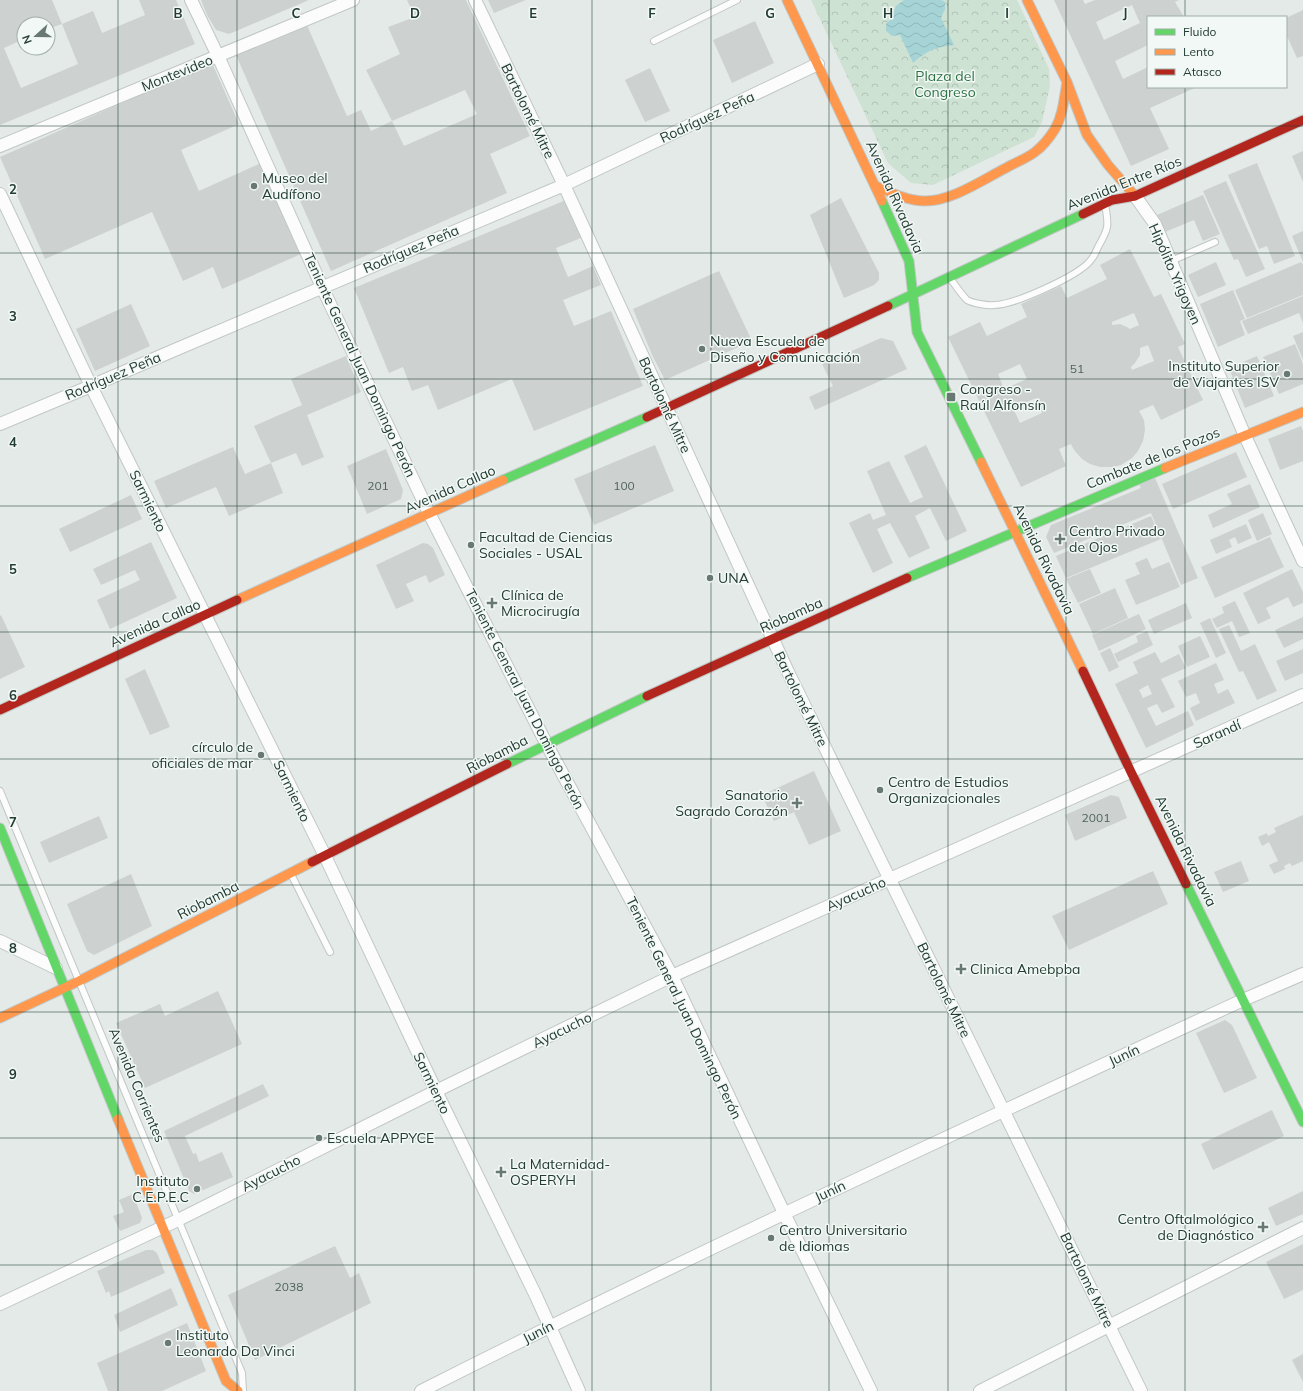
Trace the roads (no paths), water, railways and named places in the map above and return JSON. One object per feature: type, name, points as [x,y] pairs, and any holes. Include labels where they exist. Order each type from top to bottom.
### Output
[{"type":"main road","name":"Avenida Rivadavia","points":[[787,0],[876,186],[909,261],[917,332],[1303,1122]]},
{"type":"main road","name":"Hipólito Yrigoyen","points":[[1027,0],[1067,82],[1087,135],[1108,165],[1135,196]]},
{"type":"main road","points":[[876,186],[912,200],[935,200],[979,182],[1031,155],[1044,143],[1056,126],[1063,106],[1067,82]]},
{"type":"main road","name":"Avenida Entre Ríos","points":[[913,295],[1112,200],[1135,196],[1303,120]]},
{"type":"main road","name":"Avenida Callao","points":[[0,710],[430,513],[666,408],[913,295]]},
{"type":"main road","name":"Combate de los Pozos","points":[[1014,532],[1078,504],[1303,412]]},
{"type":"main road","name":"Riobamba","points":[[0,1018],[79,981],[547,745],[772,639],[1014,532]]},
{"type":"main road","points":[[0,828],[64,988],[226,1381],[238,1391]]},
{"type":"street","name":"Teniente General Juan Domingo Perón","points":[[191,0],[218,56],[322,287],[430,513],[547,745],[672,976],[784,1213],[871,1391]]},
{"type":"street","name":"Montevideo","points":[[0,146],[353,0]]},
{"type":"street","name":"Bartolomé Mitre","points":[[474,0],[564,184],[772,639],[1141,1391]]},
{"type":"street","name":"Rodríguez Peña","points":[[0,424],[564,184],[818,64]]},
{"type":"street","name":"Sarmiento","points":[[0,194],[91,386],[325,856],[579,1391]]},
{"type":"street","name":"Hipólito Yrigoyen","points":[[1135,196],[1155,224],[1245,436],[1303,561]]},
{"type":"street","name":"Sarandí","points":[[1131,772],[1303,695]]},
{"type":"street","name":"Ayacucho","points":[[0,1304],[178,1220],[436,1091],[672,976],[1131,772]]},
{"type":"street","points":[[0,941],[56,968]]},
{"type":"street","name":"Junín","points":[[421,1391],[549,1326],[784,1213],[1243,1000],[1303,974]]},
{"type":"street","points":[[980,1391],[1303,1228]]},
{"type":"lane","points":[[654,41],[737,0]]},
{"type":"lane","points":[[950,278],[968,300],[995,306],[1014,301],[1060,281],[1081,270],[1091,260],[1107,232],[1108,220],[1105,204]]},
{"type":"lane","points":[[1171,261],[1215,242]]},
{"type":"lane","name":"Avenida Corrientes","points":[[0,791],[242,1373],[243,1391]]},
{"type":"lane","points":[[291,874],[330,952]]},
{"type":"water","points":[[904,0],[941,0],[945,2],[945,9],[941,18],[954,45],[932,50],[913,63],[900,35],[892,36],[886,31],[886,24],[890,20],[896,6]]},
{"type":"place","name":"Museo del Audífono","points":[[254,186]]},
{"type":"place","name":"Nueva Escuela de Diseño y Comunicación","points":[[702,349]]},
{"type":"place","name":"Instituto Superior de Viajantes ISV","points":[[1287,374]]},
{"type":"place","name":"Congreso - Raúl Alfonsín","points":[[951,397]]},
{"type":"place","name":"Centro Privado de Ojos","points":[[1060,539]]},
{"type":"place","name":"Facultad de Ciencias Sociales - USAL","points":[[471,545]]},
{"type":"place","name":"UNA","points":[[710,578]]},
{"type":"place","name":"Clínica de Microcirugía","points":[[492,603]]},
{"type":"place","name":"círculo de oficiales de mar","points":[[261,755]]},
{"type":"place","name":"Centro de Estudios Organizacionales","points":[[880,790]]},
{"type":"place","name":"Sanatorio Sagrado Corazón","points":[[797,803]]},
{"type":"place","name":"Clinica Amebpba","points":[[961,969]]},
{"type":"place","name":"Escuela APPYCE","points":[[319,1138]]},
{"type":"place","name":"La Maternidad- OSPERYH","points":[[501,1172]]},
{"type":"place","name":"Instituto C.E.P.E.C","points":[[197,1189]]},
{"type":"place","name":"Centro Oftalmológico de Diagnóstico","points":[[1263,1227]]},
{"type":"place","name":"Centro Universitario de Idiomas","points":[[771,1238]]},
{"type":"place","name":"Instituto Leonardo Da Vinci","points":[[168,1343]]},
{"type":"park label","name":"Plaza del Congreso","points":[[945,84]]}]
